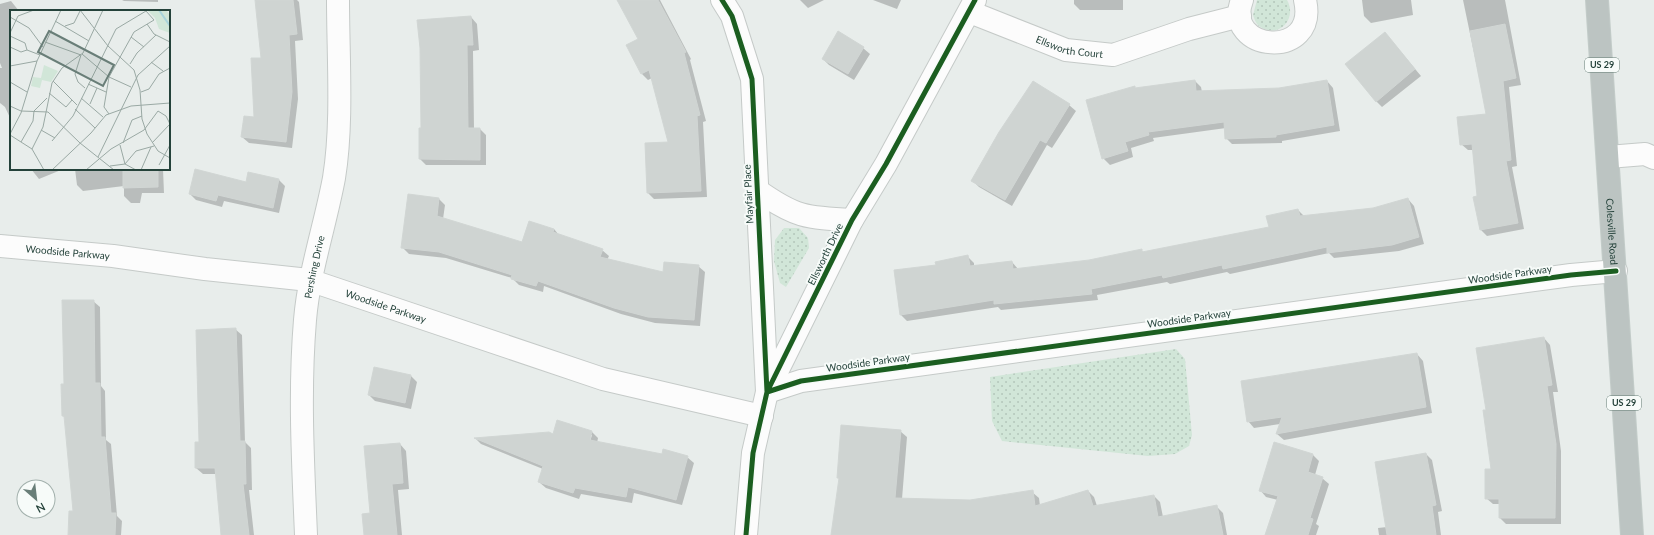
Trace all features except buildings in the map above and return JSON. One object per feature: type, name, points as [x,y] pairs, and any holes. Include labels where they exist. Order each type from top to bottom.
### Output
[{"type":"highway","name":"Colesville Road","points":[[1597,0],[1616,272],[1632,535]]},
{"type":"street","name":"Pershing Drive","points":[[306,535],[301,395],[305,321],[309,280],[334,178],[339,116],[338,0]]},
{"type":"street","name":"Mayfair Place","points":[[722,0],[732,16],[752,79],[767,392]]},
{"type":"street","name":"Ellsworth Court","points":[[973,6],[1066,50],[1113,55],[1189,29],[1241,8],[1244,26],[1250,35],[1260,41],[1271,44],[1282,42],[1292,37],[1301,29],[1307,8],[1305,0]]},
{"type":"street","name":"Ellsworth Drive","points":[[746,535],[753,453],[767,392],[852,220],[886,164],[973,6]]},
{"type":"street","points":[[1608,157],[1645,154],[1654,158]]},
{"type":"street","points":[[757,190],[791,212],[814,219],[852,220]]},
{"type":"street","name":"Woodside Parkway","points":[[0,246],[113,256],[205,269],[309,280],[603,379],[762,416]]},
{"type":"street","name":"Woodside Parkway","points":[[767,392],[801,381],[1563,276],[1616,272]]},
{"type":"green space","points":[[1257,0],[1287,0],[1290,7],[1288,20],[1279,29],[1273,31],[1266,30],[1258,25],[1253,15]]},
{"type":"green space","points":[[784,228],[799,228],[808,238],[809,248],[786,287],[780,283],[774,261],[775,240]]},
{"type":"green space","points":[[1176,349],[1185,359],[1192,435],[1189,446],[1175,454],[1148,456],[1002,441],[992,421],[990,377]]},
{"type":"cycle path","points":[[722,0],[732,16],[752,79],[767,392],[801,381],[1571,275],[1616,271]]},
{"type":"cycle path","points":[[746,535],[753,453],[767,392],[852,220],[886,164],[975,0]]}]
